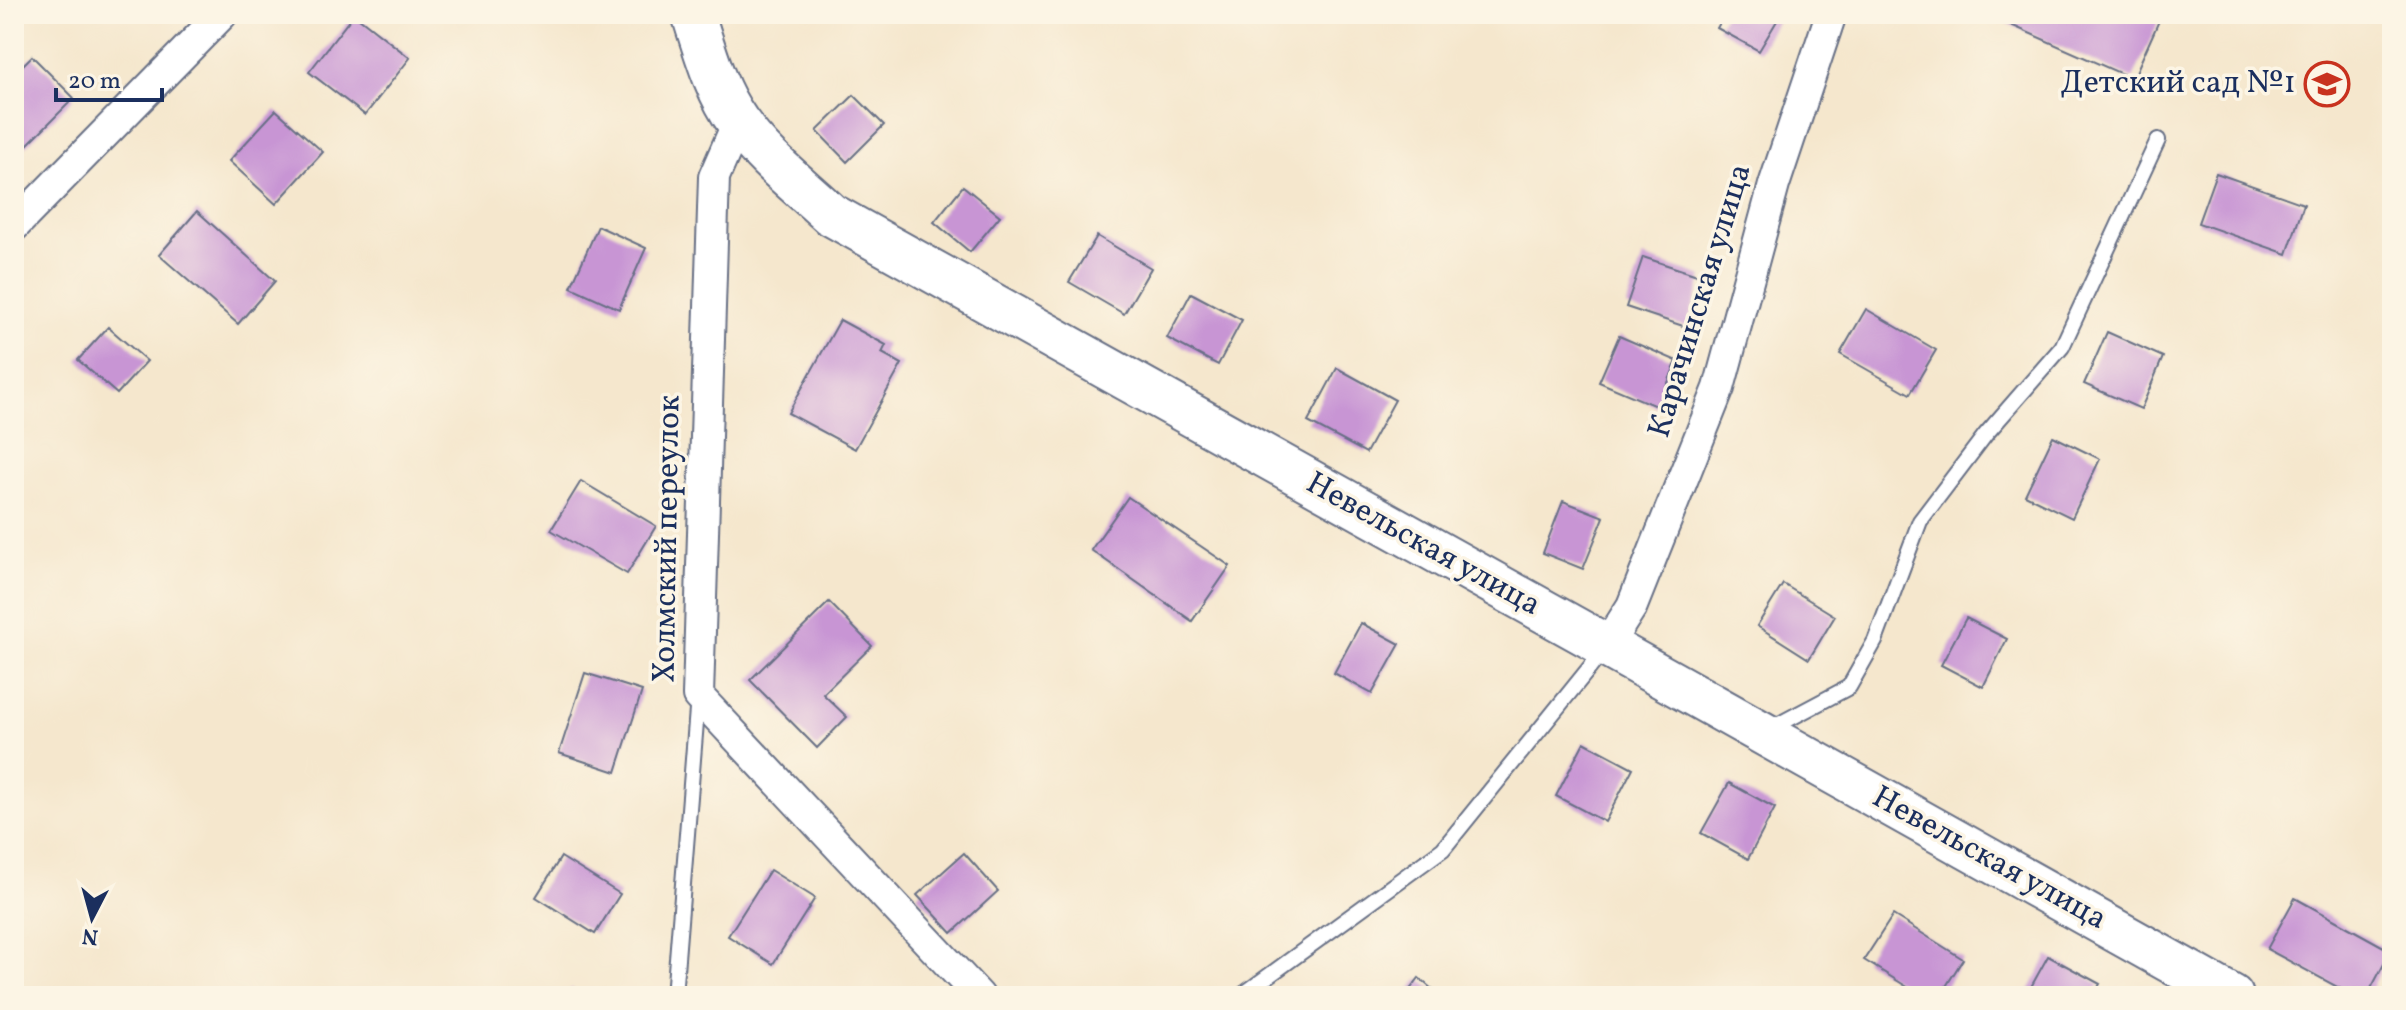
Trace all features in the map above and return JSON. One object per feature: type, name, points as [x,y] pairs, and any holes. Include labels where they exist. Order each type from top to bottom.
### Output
[{"type":"street","points":[[14,226],[222,14]]},
{"type":"street","name":"Невельская улица","points":[[693,14],[714,78],[738,122],[768,156],[830,214],[1764,732],[2232,996]]},
{"type":"street","name":"Карачинская улица","points":[[1606,647],[1632,606],[1719,388],[1774,185],[1831,14]]},
{"type":"street","name":"Холмский переулок","points":[[738,122],[714,177],[698,696],[979,996]]},
{"type":"lane","points":[[1764,732],[1849,687],[1875,641],[1920,521],[1986,434],[2062,347],[2158,140]]},
{"type":"lane","points":[[1241,996],[1443,849],[1606,647]]},
{"type":"lane","points":[[674,996],[698,696]]},
{"type":"building","points":[[354,14],[410,58],[365,115],[309,72]]},
{"type":"building","points":[[1725,14],[1781,14],[1759,51],[1717,28]]},
{"type":"building","name":"Детский сад №1","points":[[1986,14],[2162,14],[2133,79]]},
{"type":"building","points":[[32,56],[74,98],[14,158],[14,74]]},
{"type":"building","points":[[854,95],[884,125],[847,162],[817,131]]},
{"type":"building","points":[[276,110],[323,152],[276,204],[229,161]]},
{"type":"building","points":[[2216,173],[2304,204],[2287,254],[2198,223]]},
{"type":"building","points":[[963,186],[1000,216],[970,252],[934,222]]},
{"type":"building","points":[[197,211],[275,281],[238,324],[159,255]]},
{"type":"building","points":[[598,226],[646,248],[619,309],[571,287]]},
{"type":"building","points":[[1097,236],[1151,268],[1124,314],[1069,282]]},
{"type":"building","points":[[1643,257],[1703,277],[1686,327],[1626,307]]},
{"type":"building","points":[[1191,293],[1242,320],[1218,365],[1167,338]]},
{"type":"building","points":[[1866,309],[1936,350],[1910,394],[1840,354]]},
{"type":"building","points":[[840,320],[886,345],[882,353],[902,364],[855,449],[788,413]]},
{"type":"building","points":[[108,327],[147,361],[117,394],[78,360]]},
{"type":"building","points":[[2107,332],[2163,357],[2141,409],[2084,384]]},
{"type":"building","points":[[1619,336],[1677,361],[1658,407],[1599,382]]},
{"type":"building","points":[[1337,368],[1395,400],[1366,453],[1308,422]]},
{"type":"building","points":[[2053,436],[2100,459],[2072,518],[2025,495]]},
{"type":"building","points":[[581,481],[656,526],[627,574],[551,530]]},
{"type":"building","points":[[1128,497],[1230,566],[1192,621],[1091,550]]},
{"type":"building","points":[[1563,501],[1604,517],[1583,569],[1543,553]]},
{"type":"building","points":[[1783,584],[1835,616],[1809,659],[1757,626]]},
{"type":"building","points":[[829,602],[872,646],[823,694],[847,717],[817,748],[750,680]]},
{"type":"building","points":[[1966,618],[2007,639],[1983,687],[1941,665]]},
{"type":"building","points":[[1361,623],[1400,644],[1372,694],[1334,673]]},
{"type":"building","points":[[585,673],[642,691],[616,772],[559,753]]},
{"type":"building","points":[[1584,742],[1633,768],[1605,822],[1556,796]]},
{"type":"building","points":[[1729,783],[1775,808],[1748,859],[1701,833]]},
{"type":"building","points":[[964,853],[998,891],[952,933],[917,895]]},
{"type":"building","points":[[561,857],[620,894],[595,934],[536,897]]},
{"type":"building","points":[[770,870],[815,898],[773,964],[728,936]]},
{"type":"building","points":[[2295,898],[2391,951],[2367,996],[2354,996],[2267,949]]},
{"type":"building","points":[[1893,915],[1963,959],[1940,996],[1922,996],[1864,960]]},
{"type":"building","points":[[2048,956],[2100,984],[2093,996],[2026,996]]},
{"type":"building","points":[[1419,978],[1440,996],[1405,996]]},
{"type":"building","points":[[571,988],[584,996],[566,996]]},
{"type":"place","name":"Детский сад №1","points":[[2327,84]]}]
